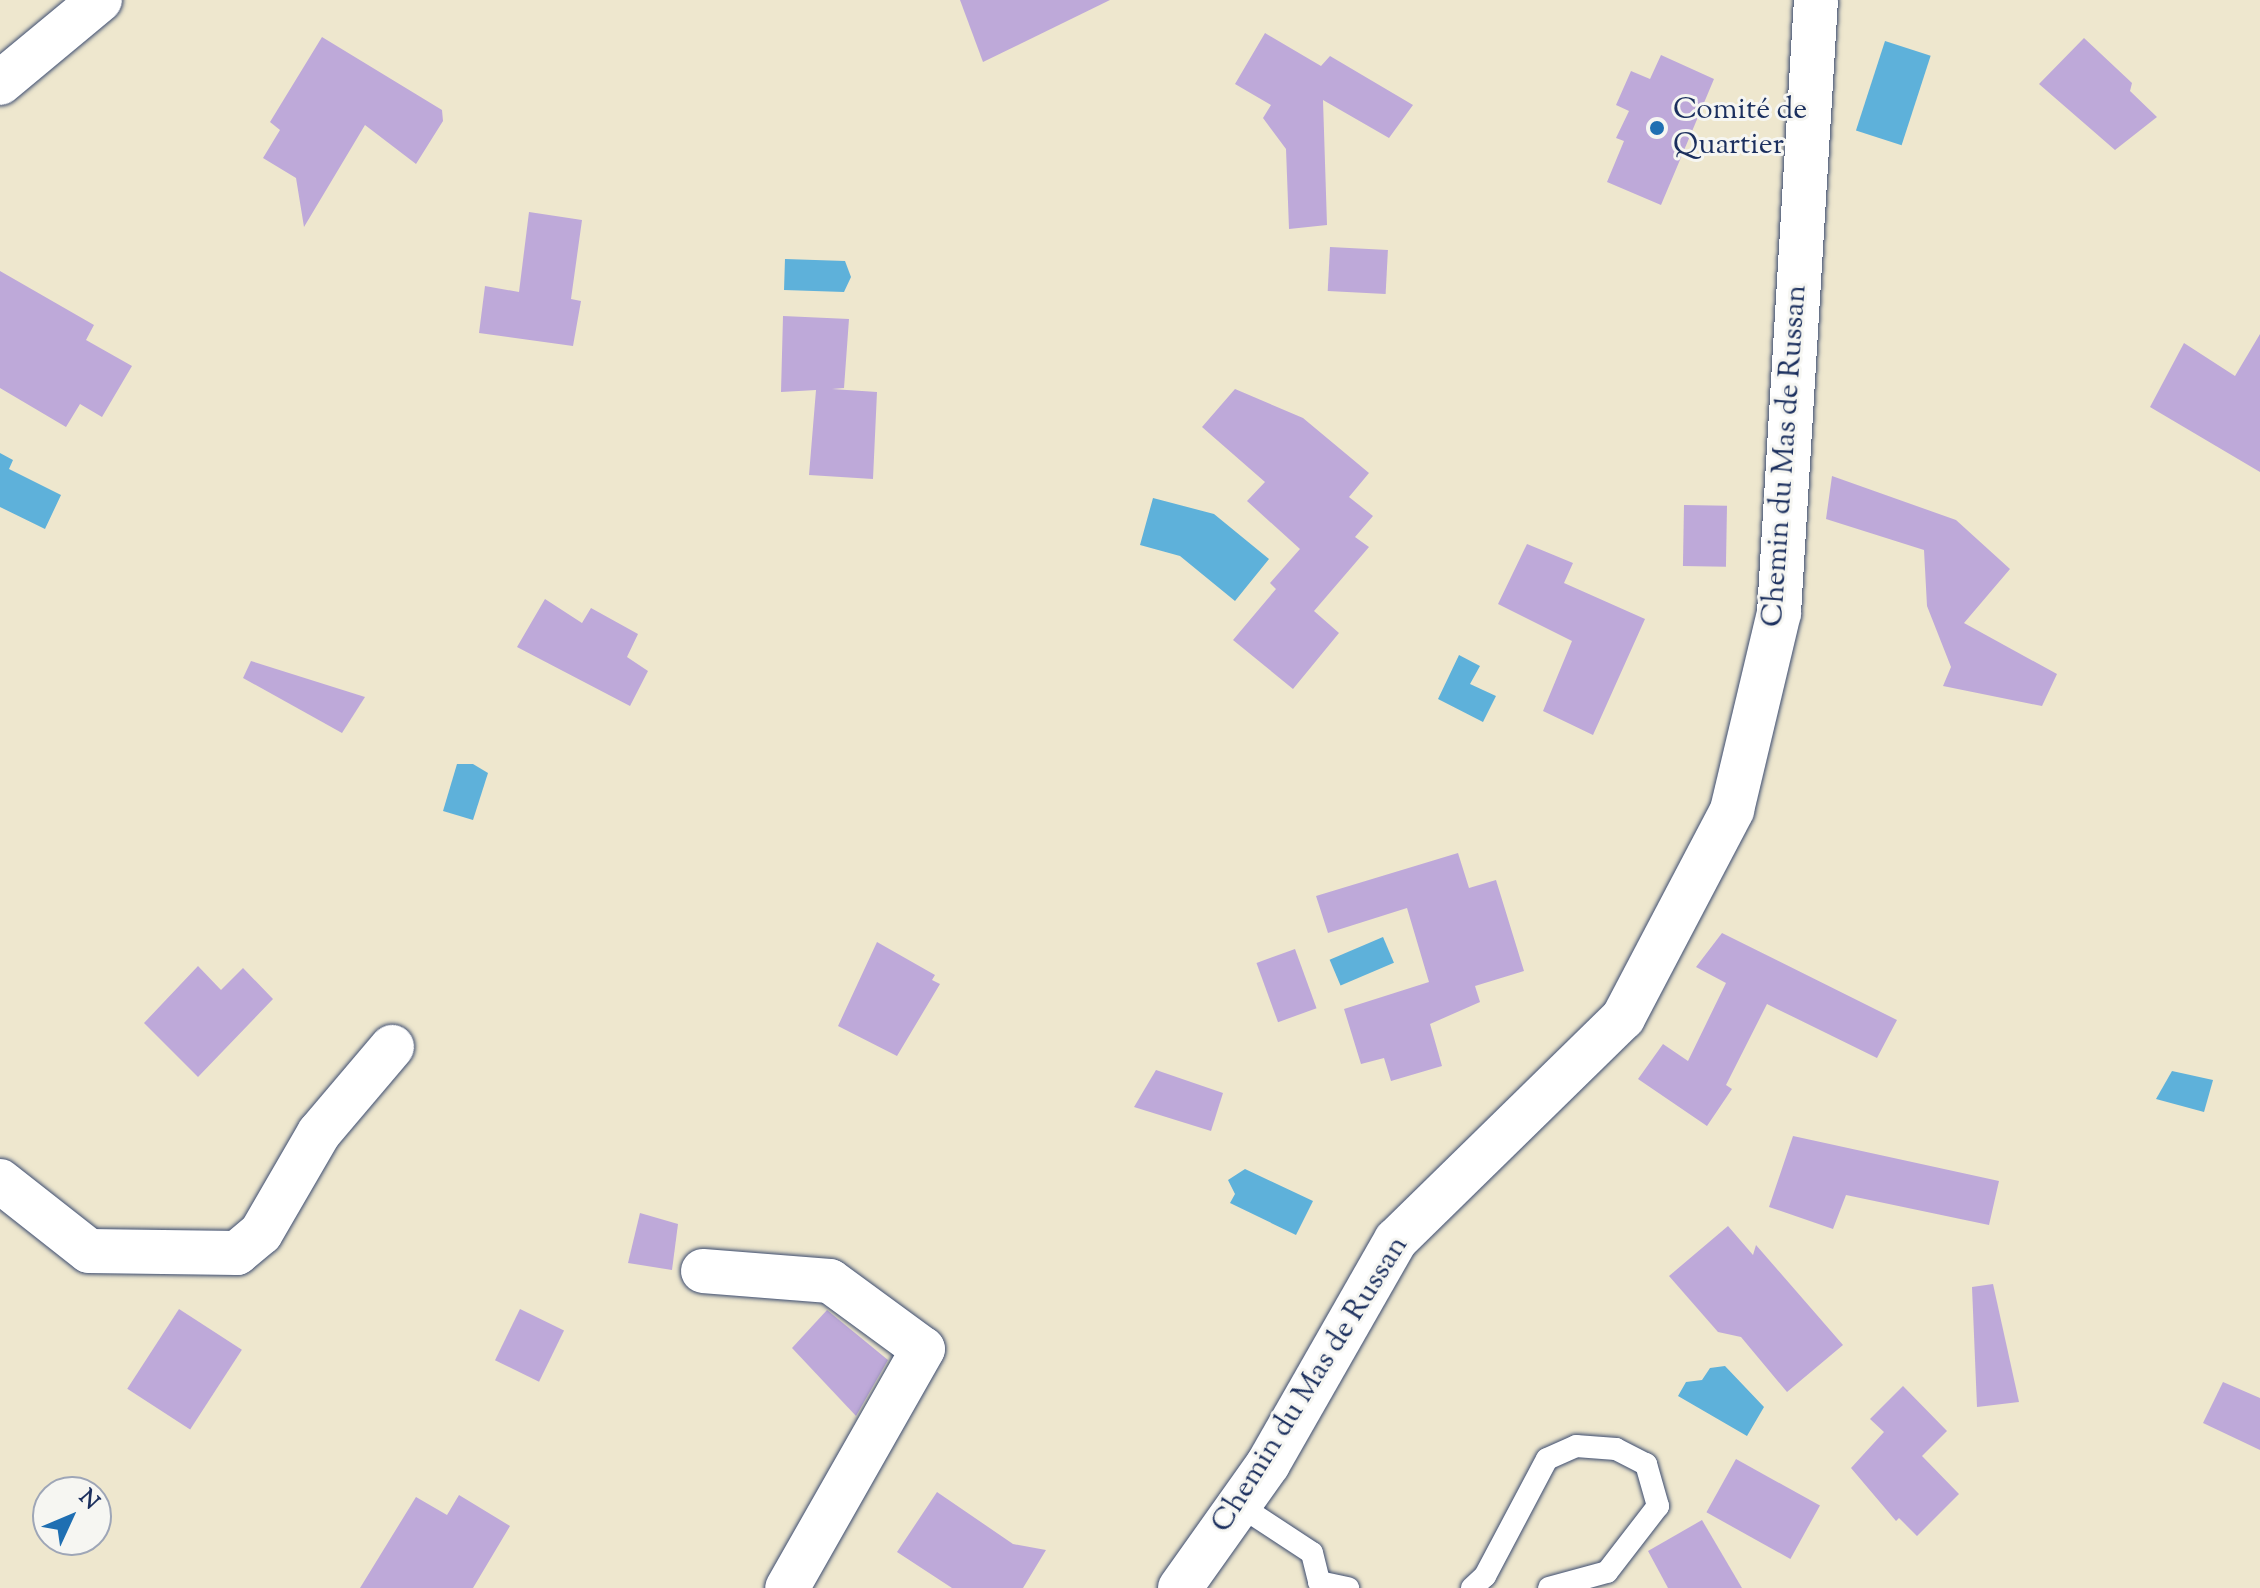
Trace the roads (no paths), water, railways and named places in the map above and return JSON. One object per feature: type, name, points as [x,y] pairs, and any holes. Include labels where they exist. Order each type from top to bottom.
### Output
[{"type":"street","points":[[0,83],[100,0]]},
{"type":"street","name":"Chemin du Mas de Russan","points":[[1180,1588],[1239,1505],[1396,1240],[1623,1018],[1732,810],[1779,613],[1816,0]]},
{"type":"street","points":[[0,1181],[89,1251],[237,1253],[261,1233],[319,1133],[392,1047]]},
{"type":"street","points":[[703,1271],[830,1281],[923,1349],[787,1588]]},
{"type":"lane","points":[[1472,1588],[1485,1576],[1547,1459],[1576,1446],[1616,1449],[1646,1464],[1658,1506],[1607,1572],[1549,1588]]},
{"type":"lane","points":[[1239,1505],[1312,1553],[1319,1582],[1348,1588]]},
{"type":"water","points":[[1885,41],[1931,56],[1902,145],[1856,130]]},
{"type":"water","points":[[785,259],[845,261],[851,277],[844,292],[784,290]]},
{"type":"water","points":[[0,453],[13,460],[9,469],[61,495],[45,529],[0,507]]},
{"type":"water","points":[[1153,498],[1214,514],[1269,559],[1235,601],[1180,556],[1140,545]]},
{"type":"water","points":[[1459,655],[1480,666],[1470,684],[1496,696],[1483,722],[1438,699]]},
{"type":"water","points":[[457,764],[473,764],[488,773],[473,820],[443,811]]},
{"type":"water","points":[[1383,937],[1394,963],[1341,985],[1330,960]]},
{"type":"water","points":[[2172,1071],[2213,1080],[2204,1112],[2156,1099]]},
{"type":"water","points":[[1245,1169],[1313,1201],[1296,1235],[1230,1203],[1235,1194],[1228,1180]]},
{"type":"water","points":[[1725,1366],[1764,1407],[1747,1436],[1678,1396],[1686,1382],[1702,1380],[1710,1368]]},
{"type":"place","name":"Comité de Quartier","points":[[1657,128]]}]
